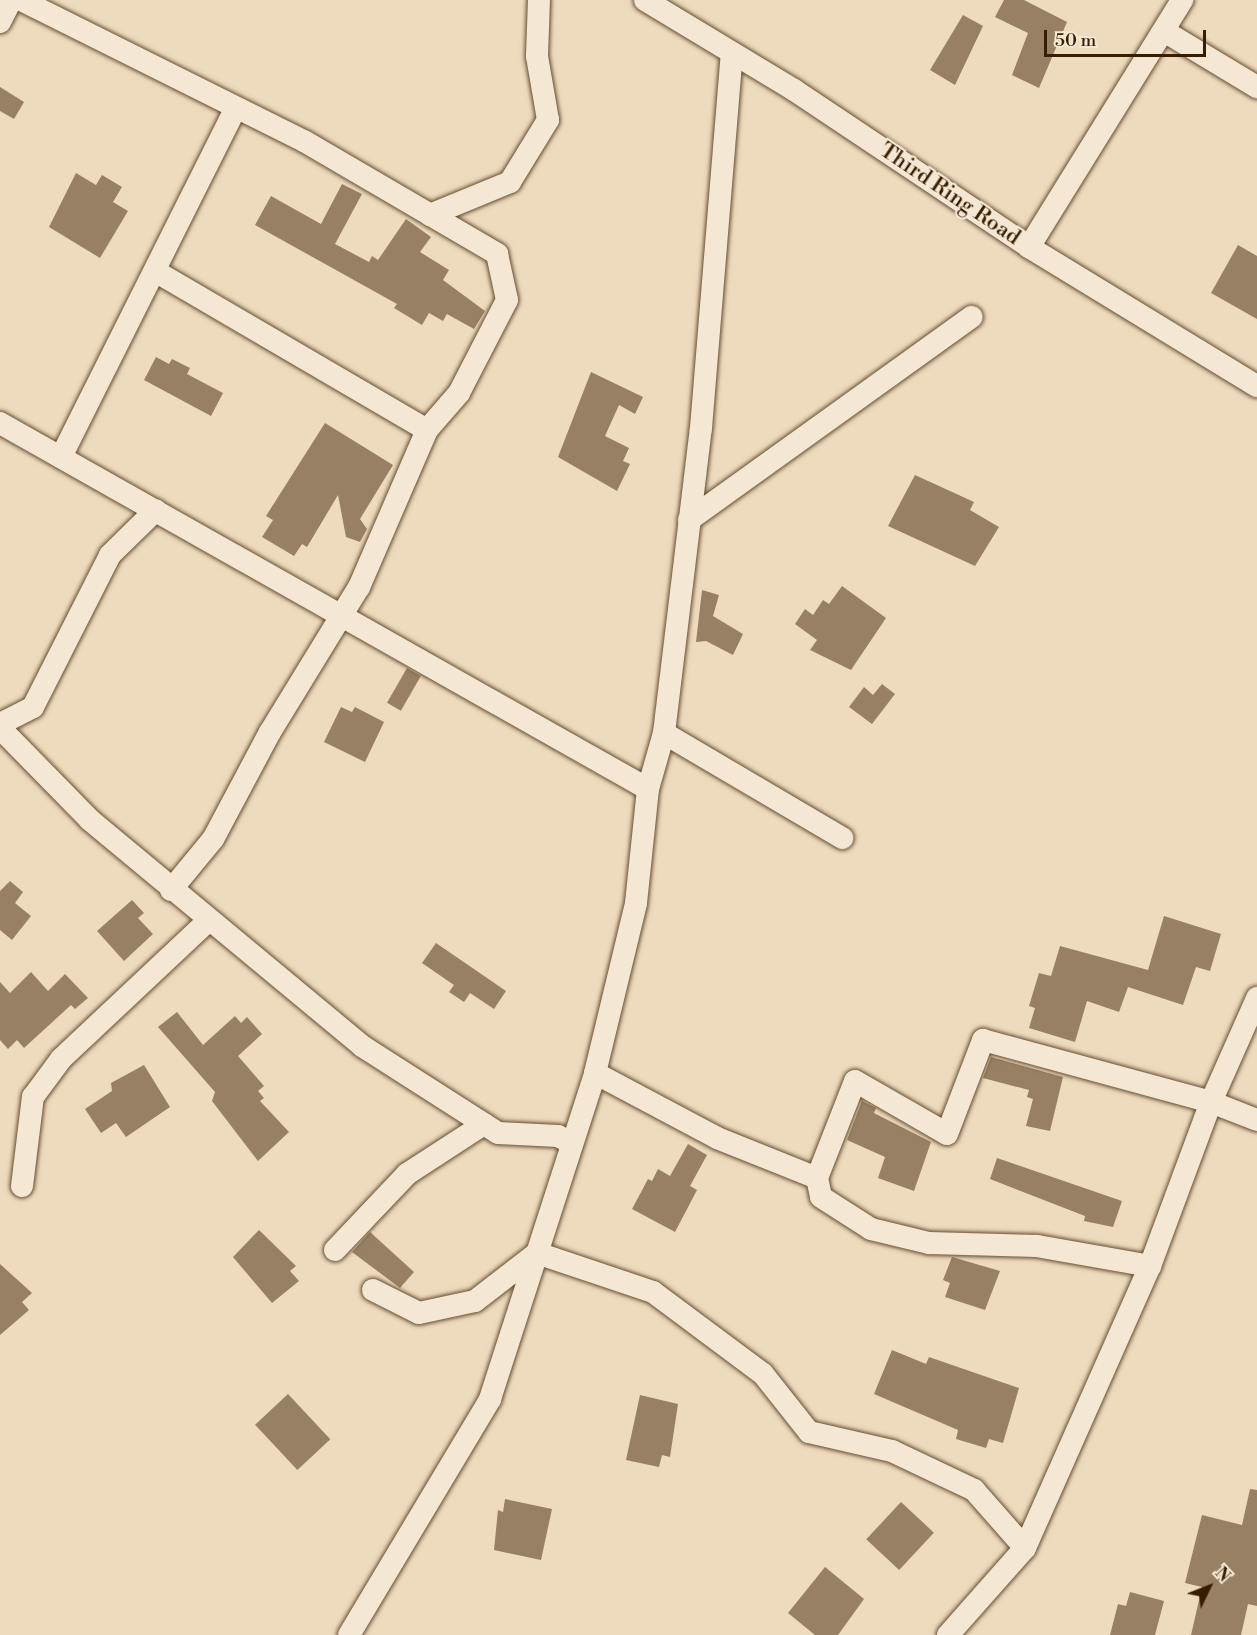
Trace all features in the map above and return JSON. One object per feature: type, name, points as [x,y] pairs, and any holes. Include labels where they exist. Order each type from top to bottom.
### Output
[{"type":"street","points":[[0,22],[11,0]]},
{"type":"street","points":[[21,0],[236,108],[497,254],[507,300],[459,393],[427,430],[359,587],[341,614],[213,839],[171,890]]},
{"type":"street","points":[[430,215],[510,182],[548,120],[537,56],[539,0]]},
{"type":"street","name":"Third Ring Road","points":[[645,0],[794,90],[1029,248],[1257,386]]},
{"type":"street","points":[[1029,248],[1182,0]]},
{"type":"street","points":[[1164,31],[1257,87]]},
{"type":"street","points":[[349,1635],[490,1399],[595,1073],[636,903],[648,789],[664,733],[689,520],[732,54]]},
{"type":"street","points":[[61,457],[236,108]]},
{"type":"street","points":[[155,271],[427,430]]},
{"type":"street","points":[[689,520],[972,317]]},
{"type":"street","points":[[0,423],[648,789]]},
{"type":"street","points":[[156,510],[105,563],[33,707],[0,726],[90,820],[207,922],[362,1046],[498,1133],[558,1136],[571,1143]]},
{"type":"street","points":[[664,733],[842,838]]},
{"type":"street","points":[[22,1186],[33,1097],[61,1059],[207,922]]},
{"type":"street","points":[[948,1635],[1025,1548],[1150,1266],[1211,1102],[1257,998]]},
{"type":"street","points":[[1150,1266],[1038,1246],[928,1243],[871,1229],[821,1197],[817,1179],[855,1081],[947,1134],[983,1040],[1211,1102],[1257,1120]]},
{"type":"street","points":[[595,1073],[717,1138],[817,1179]]},
{"type":"street","points":[[335,1250],[406,1174],[484,1124]]},
{"type":"street","points":[[373,1290],[419,1313],[464,1304],[475,1301],[537,1253]]},
{"type":"street","points":[[537,1253],[653,1292],[763,1374],[809,1432],[892,1451],[974,1490],[1025,1548]]},
{"type":"building","points":[[1004,0],[1024,0],[1067,22],[1039,88],[1012,75],[1028,33],[995,17]]},
{"type":"building","points":[[963,15],[983,26],[955,85],[930,70]]},
{"type":"building","points":[[0,87],[24,102],[14,119],[0,111]]},
{"type":"building","points":[[76,173],[96,185],[102,175],[122,187],[113,202],[128,211],[100,258],[49,227]]},
{"type":"building","points":[[342,184],[362,194],[335,244],[369,262],[372,256],[378,260],[406,219],[431,237],[420,252],[449,270],[443,280],[485,311],[474,329],[447,314],[443,321],[429,313],[422,325],[394,308],[397,304],[255,225],[271,196],[321,224]]},
{"type":"building","points":[[1238,245],[1257,256],[1257,319],[1211,293]]},
{"type":"building","points":[[156,357],[169,364],[172,359],[190,368],[187,374],[223,393],[211,416],[144,380]]},
{"type":"building","points":[[591,372],[643,397],[635,414],[619,405],[605,436],[629,448],[623,461],[630,464],[617,491],[558,457]]},
{"type":"building","points":[[325,423],[393,465],[360,519],[367,529],[360,542],[346,537],[338,495],[307,547],[302,544],[294,556],[262,537],[273,520],[266,516]]},
{"type":"building","points":[[915,475],[974,502],[970,510],[999,527],[975,566],[888,526]]},
{"type":"building","points":[[842,586],[886,618],[851,670],[810,650],[817,640],[795,624],[805,609],[813,615],[823,600],[829,604]]},
{"type":"building","points":[[702,590],[719,595],[713,616],[743,634],[733,655],[706,641],[696,642]]},
{"type":"building","points":[[407,668],[421,676],[401,711],[387,703]]},
{"type":"building","points":[[882,684],[895,694],[872,724],[849,707],[864,687],[873,695]]},
{"type":"building","points":[[341,707],[352,712],[355,707],[384,722],[365,762],[324,742]]},
{"type":"building","points":[[10,881],[23,892],[15,903],[31,916],[12,940],[0,930],[0,891]]},
{"type":"building","points":[[132,900],[144,913],[138,918],[153,934],[124,961],[97,931]]},
{"type":"building","points":[[1164,916],[1221,934],[1210,971],[1196,967],[1183,1005],[1128,987],[1119,1012],[1087,1001],[1075,1042],[1029,1028],[1035,1008],[1029,1006],[1039,973],[1051,976],[1060,946],[1148,970]]},
{"type":"building","points":[[436,943],[506,991],[494,1009],[470,993],[464,1002],[449,992],[454,985],[422,963]]},
{"type":"building","points":[[31,972],[48,991],[65,974],[88,998],[75,1009],[71,1005],[24,1048],[17,1040],[8,1049],[0,1040],[0,982],[10,993]]},
{"type":"building","points":[[177,1012],[203,1045],[235,1016],[241,1023],[247,1017],[262,1034],[238,1056],[264,1086],[258,1091],[264,1098],[260,1101],[289,1132],[258,1161],[212,1101],[215,1092],[158,1027]]},
{"type":"building","points":[[991,1057],[1063,1077],[1050,1131],[1026,1126],[1033,1099],[1027,1097],[1029,1090],[983,1078]]},
{"type":"building","points":[[144,1065],[170,1107],[126,1137],[116,1123],[101,1133],[85,1109],[112,1091],[111,1083]]},
{"type":"building","points":[[862,1101],[876,1108],[874,1113],[931,1142],[914,1191],[878,1178],[885,1157],[847,1140]]},
{"type":"building","points":[[688,1144],[707,1155],[690,1186],[697,1190],[675,1232],[632,1209],[648,1179],[652,1181],[658,1169],[670,1176]]},
{"type":"building","points":[[997,1158],[1122,1201],[1113,1227],[1084,1221],[1085,1216],[990,1179]]},
{"type":"building","points":[[259,1230],[296,1266],[290,1271],[299,1281],[272,1303],[233,1257]]},
{"type":"building","points":[[370,1232],[414,1272],[400,1288],[352,1252]]},
{"type":"building","points":[[952,1257],[1000,1271],[985,1310],[945,1297],[950,1283],[943,1280]]},
{"type":"building","points":[[0,1264],[32,1293],[22,1302],[29,1310],[0,1335]]},
{"type":"building","points":[[892,1350],[926,1364],[929,1357],[1019,1388],[1003,1443],[989,1439],[986,1448],[956,1439],[958,1430],[874,1394]]},
{"type":"building","points":[[288,1394],[330,1439],[297,1470],[255,1425]]},
{"type":"building","points":[[640,1395],[678,1404],[670,1457],[662,1455],[659,1467],[626,1460]]},
{"type":"building","points":[[1250,1489],[1257,1490],[1257,1606],[1248,1604],[1241,1635],[1191,1635],[1202,1587],[1185,1583],[1202,1515],[1242,1525]]},
{"type":"building","points":[[505,1499],[552,1509],[541,1560],[494,1550],[498,1510],[503,1512]]},
{"type":"building","points":[[901,1502],[934,1533],[899,1570],[866,1539]]},
{"type":"building","points":[[825,1567],[864,1599],[838,1635],[815,1635],[788,1613]]},
{"type":"building","points":[[1130,1592],[1164,1601],[1155,1635],[1110,1635],[1118,1604],[1126,1606]]}]
